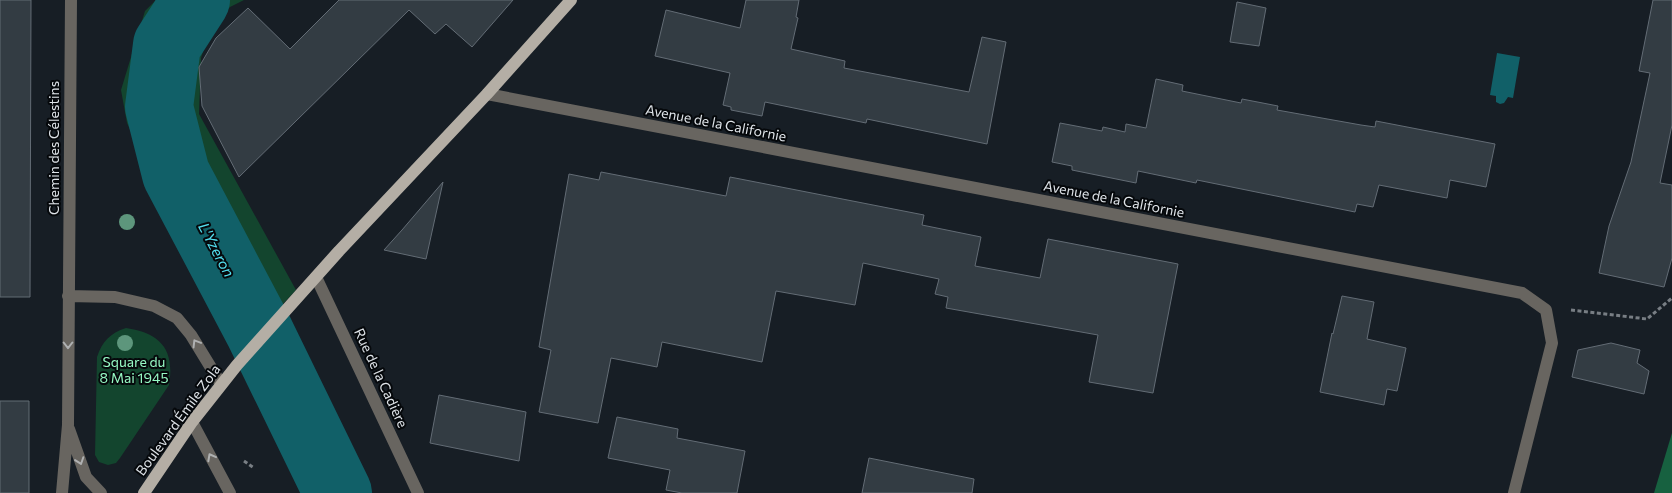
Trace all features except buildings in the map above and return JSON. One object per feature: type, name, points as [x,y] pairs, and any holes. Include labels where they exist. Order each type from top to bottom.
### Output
[{"type":"main road","name":"Boulevard Émile Zola","points":[[144,493],[192,422],[237,365],[571,0]]},
{"type":"street","name":"Chemin des Célestins","points":[[62,493],[68,425],[71,0]]},
{"type":"street","name":"Avenue de la Californie","points":[[487,94],[1522,292],[1546,310]]},
{"type":"street","name":"Rue de la Cadière","points":[[316,277],[418,493]]},
{"type":"street","points":[[68,296],[115,297],[154,306],[177,318],[191,335],[221,384]]},
{"type":"street","points":[[1514,493],[1552,343],[1546,310]]},
{"type":"street","points":[[192,422],[230,493]]},
{"type":"street","name":"Chemin des Célestins","points":[[68,425],[86,477],[101,493]]},
{"type":"path","points":[[1546,310],[1578,310],[1647,319],[1672,298]]},
{"type":"green space","points":[[156,0],[244,0],[230,7],[210,30],[201,58],[199,114],[296,290],[234,356],[127,123],[121,90],[145,11]]},
{"type":"green space","name":"Square du 8 Mai 1945","points":[[126,328],[148,334],[162,345],[167,352],[170,362],[169,385],[120,458],[116,463],[108,465],[99,462],[95,455],[97,357],[107,339]]},
{"type":"green space","points":[[1672,433],[1672,493],[1654,493]]},
{"type":"water","points":[[1497,53],[1520,57],[1513,98],[1508,97],[1504,103],[1500,104],[1496,102],[1496,96],[1490,95]]},
{"type":"waterway","name":"L'Yzeron","points":[[196,0],[167,45],[159,107],[176,174],[259,331],[338,493]]}]
